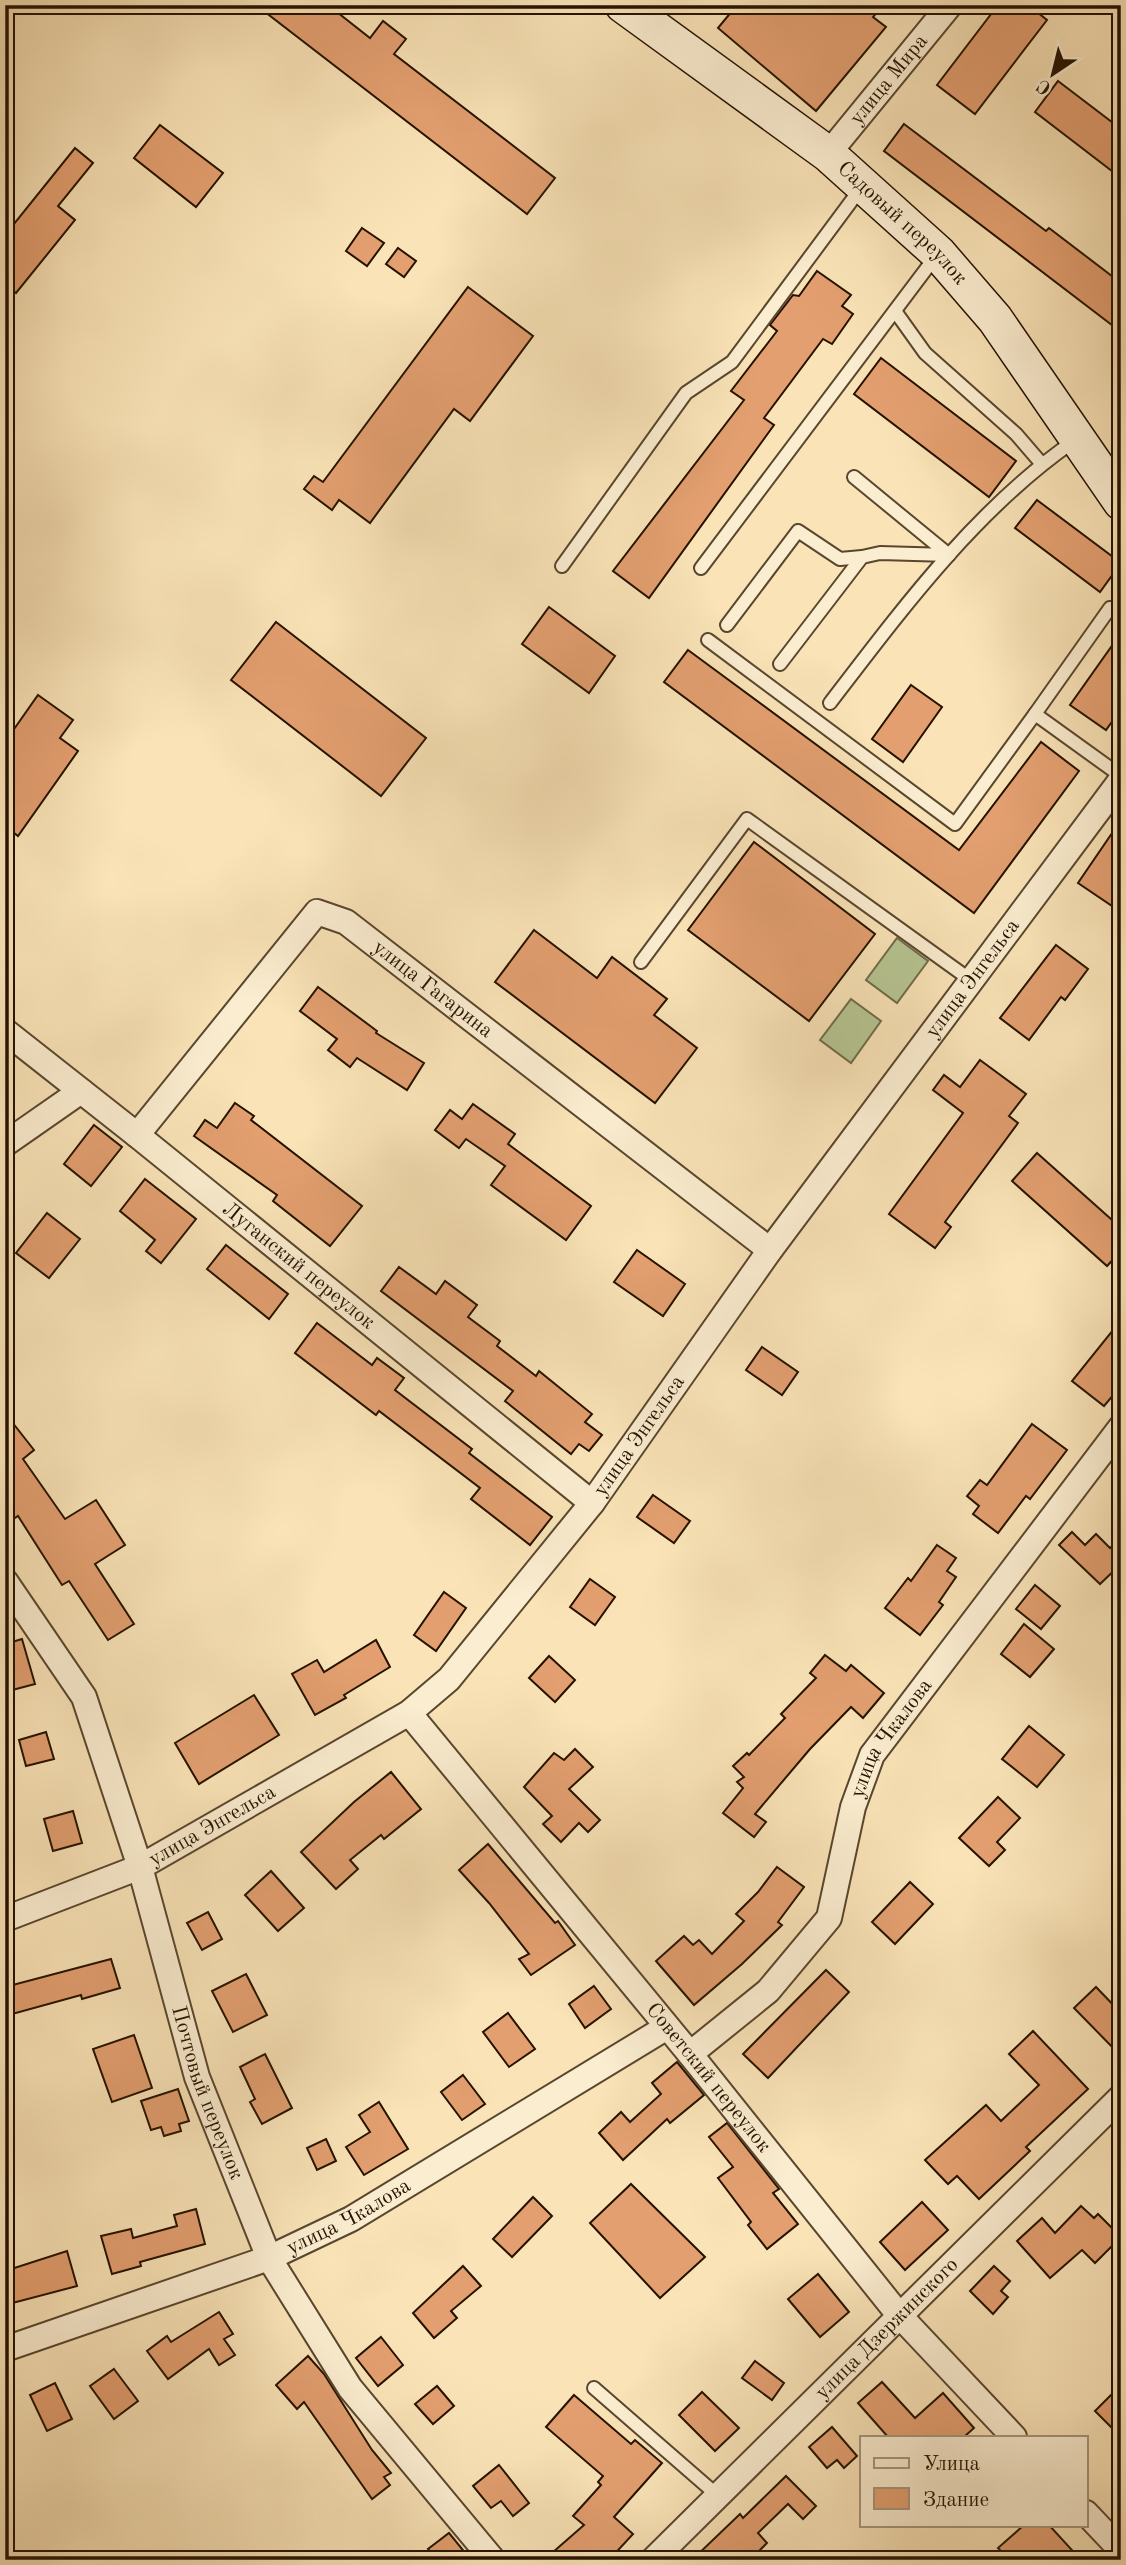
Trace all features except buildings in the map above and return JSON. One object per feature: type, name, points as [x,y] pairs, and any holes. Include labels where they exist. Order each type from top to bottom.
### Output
[{"type":"street","name":"Садовый переулок","points":[[623,5],[828,154],[938,253],[995,318],[1121,502]]},
{"type":"street","name":"улица Мира","points":[[828,154],[950,5]]},
{"type":"street","name":"улица Энгельса","points":[[5,1919],[140,1867],[409,1713],[449,1679],[592,1503],[770,1250],[1121,778]]},
{"type":"street","name":"улица Гагарина","points":[[137,1135],[317,912],[346,922],[770,1250]]},
{"type":"street","name":"Луганский переулок","points":[[5,1031],[592,1503]]},
{"type":"street","points":[[5,1144],[81,1091]]},
{"type":"street","name":"улица Чкалова","points":[[690,2054],[768,1991],[829,1919],[853,1807],[872,1755],[1121,1427]]},
{"type":"street","name":"Почтовый переулок","points":[[5,1581],[84,1698],[140,1867],[197,2077],[269,2259],[350,2388],[493,2560]]},
{"type":"street","name":"Советский переулок","points":[[409,1713],[690,2054],[899,2315],[1013,2436]]},
{"type":"street","name":"улица Чкалова","points":[[5,2349],[269,2259],[351,2218],[667,2027]]},
{"type":"street","name":"улица Дзержинского","points":[[653,2560],[1121,2097]]},
{"type":"street","points":[[1088,2515],[1118,2552]]},
{"type":"lane","points":[[562,566],[686,393],[732,362],[863,185]]},
{"type":"lane","points":[[701,568],[938,253]]},
{"type":"lane","points":[[895,311],[925,353],[1016,434],[1041,463]]},
{"type":"lane","points":[[830,703],[902,609],[949,555],[1041,463],[1077,438]]},
{"type":"lane","points":[[854,477],[949,555]]},
{"type":"lane","points":[[727,625],[798,531],[840,559],[880,552],[949,555]]},
{"type":"lane","points":[[780,664],[862,557]]},
{"type":"lane","points":[[708,640],[955,824],[1110,608]]},
{"type":"lane","points":[[1035,714],[1121,778]]},
{"type":"lane","points":[[642,962],[747,819],[972,981]]},
{"type":"lane","points":[[594,2388],[718,2495]]},
{"type":"green space","points":[[897,938],[928,961],[897,1003],[866,980]]},
{"type":"green space","points":[[851,999],[881,1021],[851,1063],[820,1040]]}]
